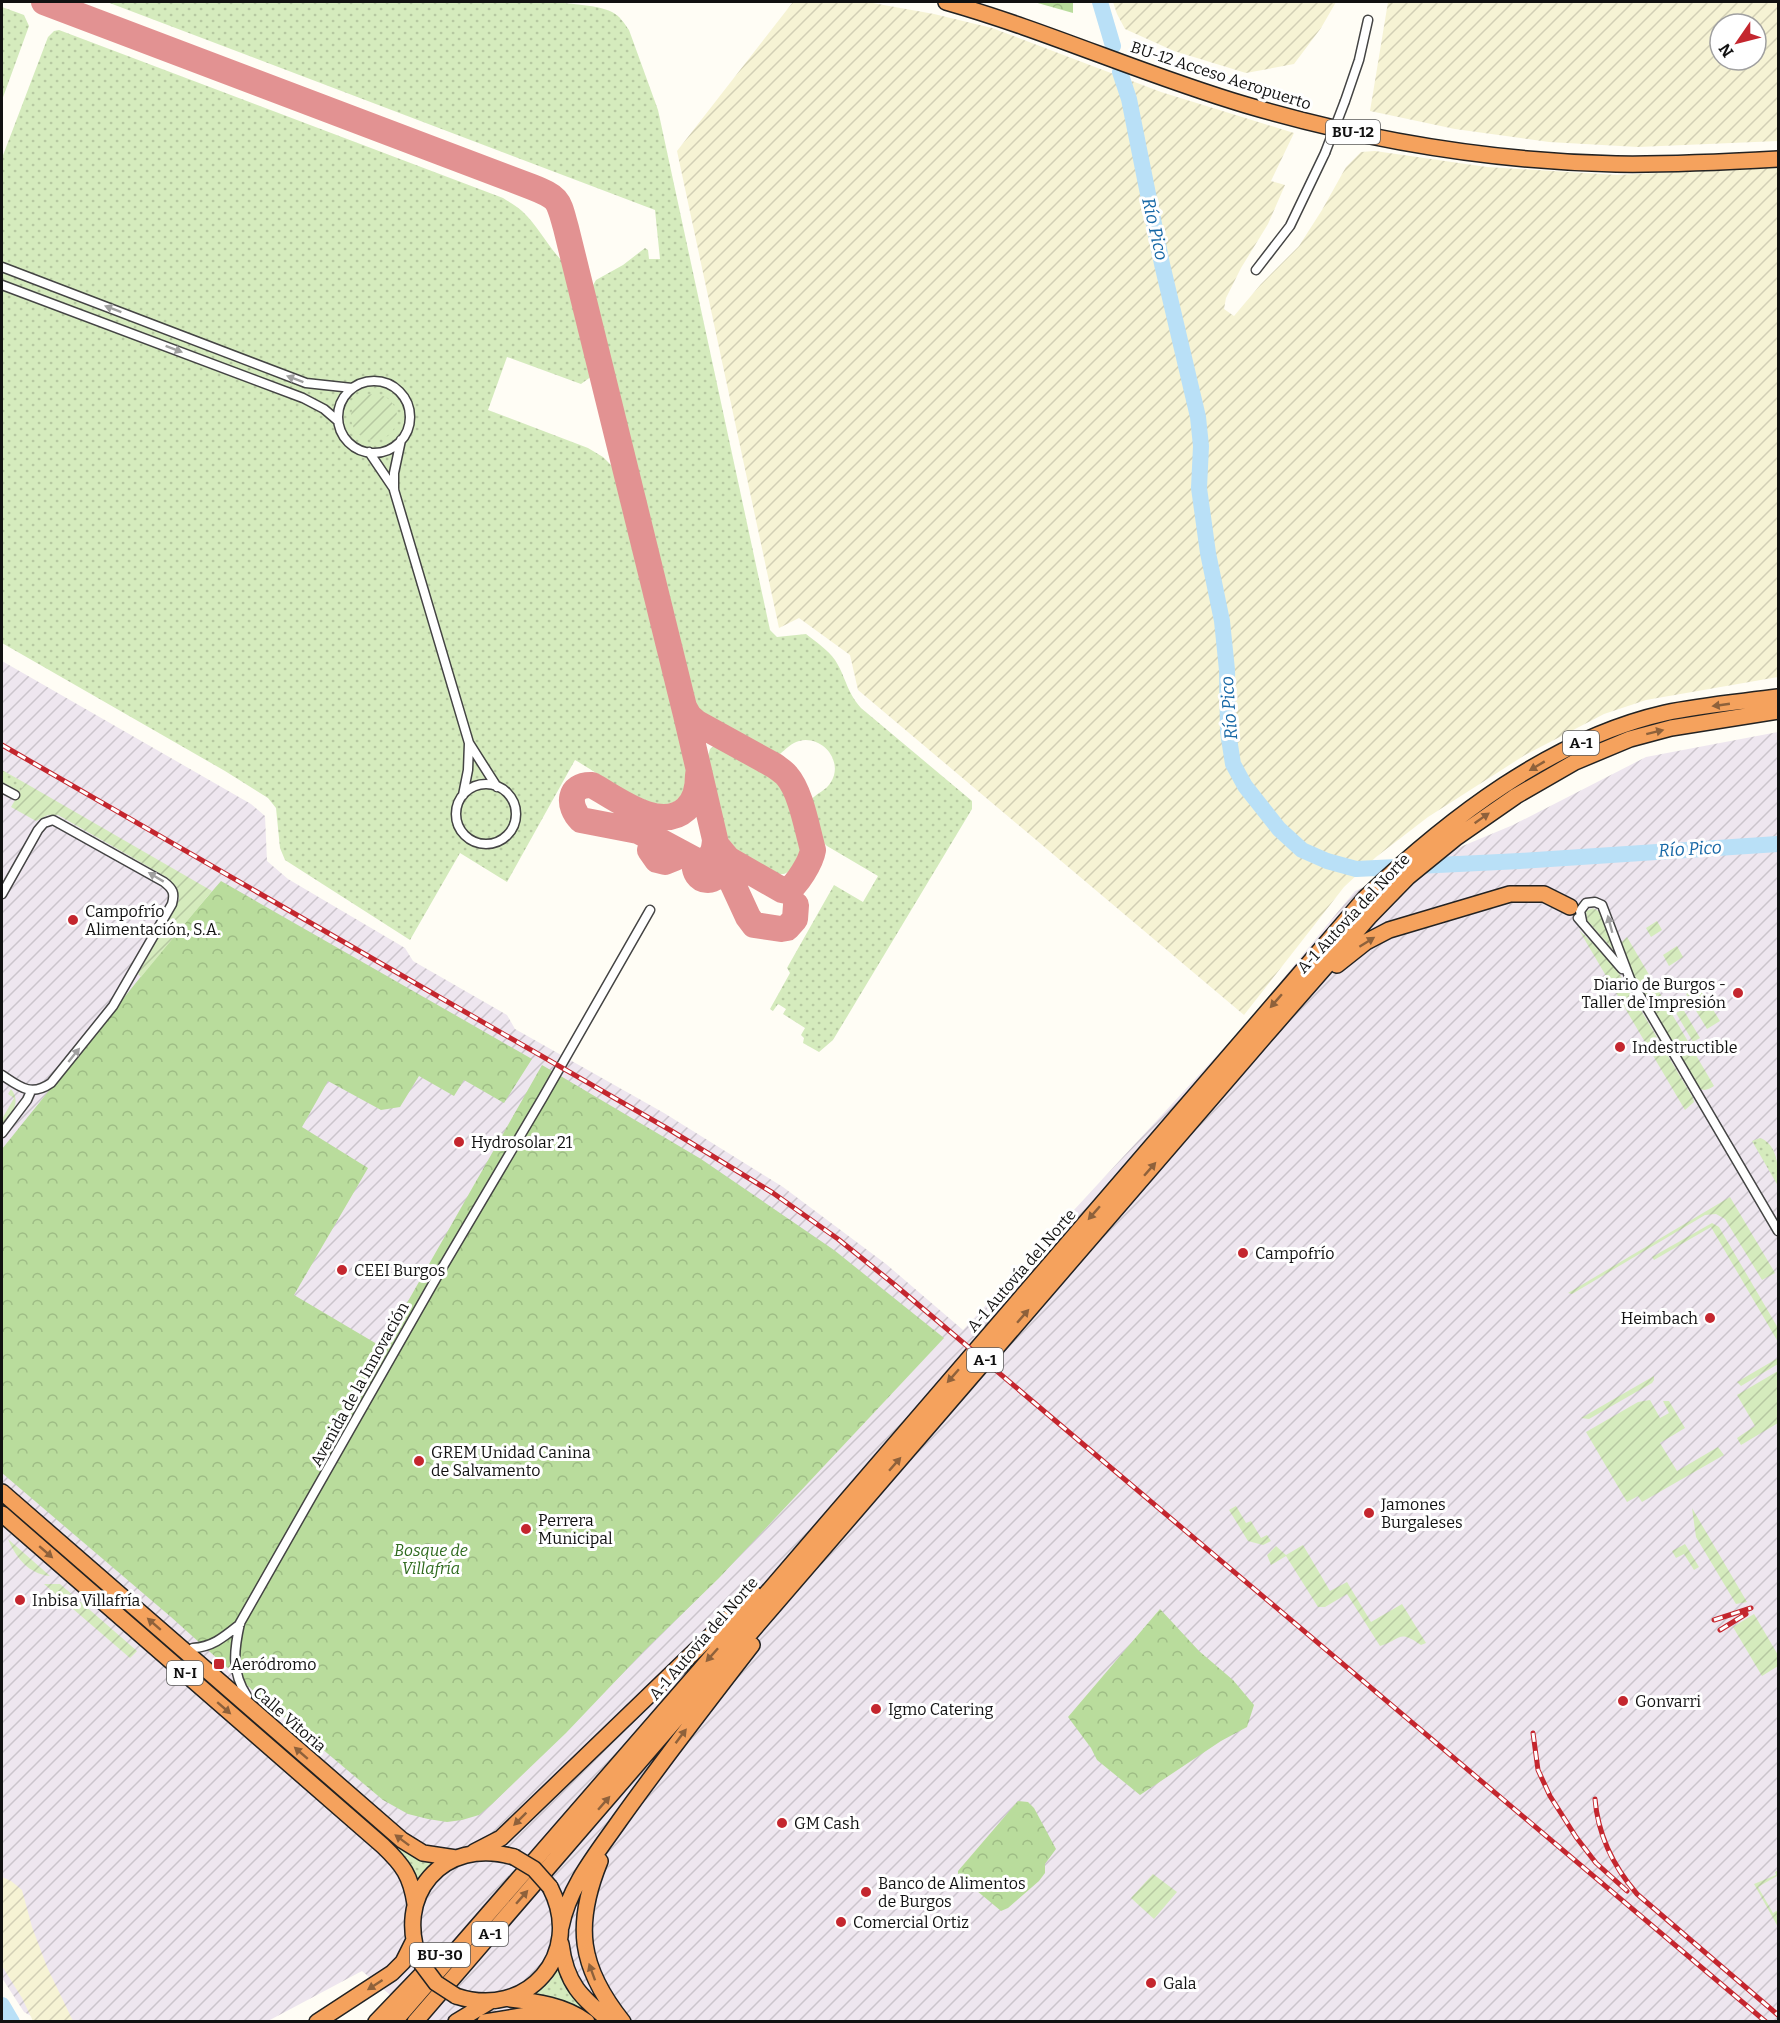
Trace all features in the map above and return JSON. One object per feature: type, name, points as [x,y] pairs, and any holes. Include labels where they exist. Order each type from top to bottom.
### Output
[{"type":"highway","name":"BU-12 Acceso Aeropuerto","points":[[946,2],[1029,27],[1217,96],[1291,118],[1370,136],[1480,154],[1581,162],[1674,164],[1779,159]]},
{"type":"highway","name":"A-1 Autovía del Norte","points":[[394,2022],[1365,898],[1446,826],[1492,793],[1551,758],[1610,730],[1666,713],[1779,697]]},
{"type":"highway","name":"A-1 Autovía del Norte","points":[[416,2022],[1350,938],[1408,877],[1485,816],[1556,772],[1604,749],[1671,728],[1779,711]]},
{"type":"highway","points":[[1190,1123],[1219,1099],[1338,964],[1377,936],[1510,894],[1544,894],[1570,907]]},
{"type":"highway","name":"Calle Vitoria","points":[[2,1492],[402,1840],[423,1853],[456,1858]]},
{"type":"highway","points":[[611,2022],[583,1998],[563,1965],[561,1932],[564,1910],[576,1886],[665,1757],[770,1623],[864,1511],[869,1494]]},
{"type":"highway","name":"A-1","points":[[474,1852],[501,1838],[732,1616],[846,1500]]},
{"type":"highway","name":"N-I","points":[[2,1514],[393,1856],[400,1863],[413,1888],[415,1904]]},
{"type":"highway","points":[[623,2022],[601,1992],[590,1965],[585,1940],[585,1908],[589,1887],[601,1859],[665,1757]]},
{"type":"highway","name":"N-I","points":[[474,1852],[491,1852],[514,1857],[534,1869],[550,1887],[558,1905],[561,1932],[556,1955],[540,1979],[521,1994],[489,2002],[472,2001],[456,1996],[436,1983],[421,1963],[411,1929],[415,1904],[421,1889],[432,1874],[456,1858],[474,1852]]},
{"type":"highway","name":"BU-30","points":[[376,2022],[507,1891]]},
{"type":"highway","points":[[317,2022],[392,1973],[403,1962],[413,1942]]},
{"type":"highway","points":[[507,1999],[555,2006],[587,2022]]},
{"type":"highway","points":[[456,2022],[489,2002]]},
{"type":"highway","points":[[485,2022],[527,2015],[562,2022]]},
{"type":"street","points":[[1256,270],[1290,226],[1325,153],[1359,60],[1368,20]]},
{"type":"street","points":[[2,267],[306,383],[352,388]]},
{"type":"street","points":[[2,285],[303,398],[324,409],[338,421]]},
{"type":"street","points":[[385,382],[396,388],[404,397],[409,407],[410,419],[401,440],[392,448],[381,452],[358,449],[342,432],[338,421],[339,409],[352,388],[362,383],[385,382]]},
{"type":"street","points":[[401,440],[394,473],[394,490],[469,743],[497,787]]},
{"type":"street","points":[[369,452],[394,490]]},
{"type":"street","points":[[463,795],[483,784],[497,787],[509,795],[516,813],[515,823],[510,832],[503,839],[484,844],[475,842],[460,829],[457,810],[463,795],[468,770],[469,743]]},
{"type":"street","points":[[2,788],[15,795]]},
{"type":"street","points":[[2,894],[41,826],[48,820],[53,820],[164,882],[172,889],[174,896],[172,904],[113,1006],[51,1083],[39,1090],[31,1091],[2,1075]]},
{"type":"street","points":[[1581,921],[1580,911],[1586,903],[1595,902],[1602,905],[1630,979]]},
{"type":"street","points":[[1570,907],[1630,979],[1779,1231]]},
{"type":"street","name":"Avenida de la Innovación","points":[[247,1696],[239,1681],[235,1664],[240,1623],[438,1275],[650,910]]},
{"type":"street","points":[[2,1133],[27,1100],[31,1091]]},
{"type":"street","name":"Avenida de la Innovación","points":[[193,1648],[209,1646],[225,1637],[240,1623]]},
{"type":"shaded area","points":[[793,2],[867,2],[934,14],[992,28],[1161,92],[1294,133],[1271,181],[1285,185],[1268,224],[1226,298],[1224,309],[1234,316],[1261,284],[1299,246],[1346,167],[1361,152],[1375,151],[1487,167],[1617,175],[1778,167],[1778,677],[1646,700],[1604,714],[1525,755],[1428,817],[1376,857],[1344,887],[1244,1015],[858,690],[850,655],[799,618],[779,628],[677,151]]},
{"type":"shaded area","points":[[1113,2],[1336,2],[1321,28],[1294,64],[1246,73],[1174,51],[1125,29]]},
{"type":"shaded area","points":[[1388,2],[1778,2],[1778,141],[1638,147],[1549,142],[1455,129],[1370,111]]},
{"type":"shaded area","points":[[2,661],[251,804],[265,816],[267,861],[288,879],[405,948],[413,961],[507,1015],[515,1029],[664,1113],[783,1187],[886,1264],[963,1330],[1245,1025],[1355,891],[1513,825],[1646,757],[1778,732],[1778,2021],[422,2022],[362,1971],[268,2021],[42,2022],[24,2012],[2,1978]]},
{"type":"shaded area","points":[[2,1877],[22,1890],[32,1927],[47,1967],[73,2021],[33,2021],[2,1966]]},
{"type":"green space","points":[[107,2],[554,2],[592,6],[612,12],[629,30],[658,110],[770,630],[777,637],[806,634],[822,646],[835,660],[852,696],[861,708],[972,801],[972,809],[833,1040],[819,1052],[803,1043],[804,1038],[801,1035],[805,1028],[783,1014],[786,1009],[778,1004],[773,1011],[770,1009],[790,973],[787,968],[834,885],[863,902],[878,876],[827,846],[819,837],[810,801],[829,785],[835,766],[833,758],[823,746],[808,740],[799,741],[780,754],[773,755],[700,713],[694,704],[592,287],[596,280],[623,265],[645,248],[648,250],[649,259],[660,259],[655,210]]},
{"type":"green space","points":[[1034,2],[1073,2],[1073,13]]},
{"type":"green space","points":[[2,7],[24,15],[29,26],[2,100]]},
{"type":"green space","points":[[59,30],[503,198],[520,209],[533,224],[564,263],[592,376],[581,384],[507,357],[488,410],[588,448],[603,457],[613,467],[688,775],[688,781],[681,797],[666,804],[650,802],[575,760],[507,882],[460,853],[410,940],[285,860],[280,848],[276,808],[268,798],[2,643],[2,158],[48,37],[54,31]]},
{"type":"green space","points":[[374,394],[390,401],[397,417],[390,433],[374,440],[358,433],[351,417],[358,401]]},
{"type":"green space","points":[[715,745],[721,745],[774,776],[787,791],[802,836],[803,847],[790,871],[775,874],[739,854],[726,836],[708,756],[710,749]]},
{"type":"green space","points":[[2,770],[25,783],[20,792],[2,782]]},
{"type":"green space","points":[[25,783],[212,891],[141,977],[138,974],[179,900],[177,888],[168,878],[58,815],[48,815],[36,821],[11,807]]},
{"type":"green space","name":"Bosque de Villafría","points":[[221,881],[532,1059],[504,1103],[464,1080],[454,1096],[419,1076],[400,1107],[381,1110],[328,1081],[302,1127],[368,1168],[294,1295],[382,1347],[542,1065],[701,1159],[834,1250],[944,1338],[719,1578],[645,1650],[566,1733],[479,1815],[462,1820],[447,1822],[408,1814],[383,1800],[259,1696],[171,1617],[2,1473],[2,1149],[176,933]]},
{"type":"green space","points":[[1593,908],[1600,912],[1614,951],[1587,920],[1586,911]]},
{"type":"green space","points":[[1657,921],[1662,930],[1651,937],[1646,928]]},
{"type":"green space","points":[[1579,930],[1606,956],[1620,975],[1693,1098],[1694,1102],[1685,1110]]},
{"type":"green space","points":[[1627,937],[1714,1086],[1705,1090],[1700,1088],[1633,977],[1622,946],[1622,942]]},
{"type":"green space","points":[[1677,946],[1683,957],[1669,966],[1663,955]]},
{"type":"green space","points":[[1699,987],[1720,1021],[1707,1029],[1686,994]]},
{"type":"green space","points":[[1683,1009],[1700,1038],[1693,1042],[1676,1013]]},
{"type":"green space","points":[[11,1089],[16,1099],[15,1104],[12,1113],[2,1126],[2,1119],[14,1098],[8,1094]]},
{"type":"green space","points":[[1760,1138],[1771,1146],[1774,1152],[1778,1186],[1752,1141]]},
{"type":"green space","points":[[1730,1197],[1775,1273],[1762,1280],[1725,1219],[1716,1214],[1705,1215],[1572,1294],[1568,1293]]},
{"type":"green space","points":[[1712,1223],[1719,1227],[1778,1328],[1778,1342],[1711,1227],[1654,1260],[1652,1257]]},
{"type":"green space","points":[[1778,1358],[1778,1364],[1741,1386],[1737,1382]]},
{"type":"green space","points":[[1778,1371],[1778,1423],[1741,1445],[1737,1438],[1755,1426],[1737,1395]]},
{"type":"green space","points":[[1654,1376],[1652,1383],[1589,1419],[1581,1418]]},
{"type":"green space","points":[[1650,1400],[1660,1418],[1669,1413],[1663,1401],[1669,1401],[1685,1428],[1660,1443],[1677,1471],[1718,1447],[1724,1455],[1642,1502],[1638,1496],[1627,1502],[1586,1432],[1638,1402]]},
{"type":"green space","points":[[2,1500],[408,1853],[434,1863],[418,1879],[406,1858],[2,1506]]},
{"type":"green space","points":[[1236,1506],[1246,1523],[1251,1521],[1261,1538],[1267,1535],[1271,1541],[1263,1545],[1248,1541],[1229,1510]]},
{"type":"green space","points":[[1692,1508],[1747,1602],[1736,1604],[1696,1537]]},
{"type":"green space","points":[[8,1539],[50,1576],[42,1575],[24,1564]]},
{"type":"green space","points":[[1685,1544],[1699,1567],[1694,1570],[1684,1554],[1676,1558],[1672,1551]]},
{"type":"green space","points":[[1303,1545],[1330,1591],[1347,1582],[1371,1622],[1402,1604],[1426,1643],[1421,1645],[1404,1636],[1380,1646],[1347,1594],[1325,1607],[1318,1607],[1286,1556],[1271,1565],[1267,1555],[1276,1546],[1286,1555]]},
{"type":"green space","points":[[44,1584],[60,1584],[137,1651],[130,1658]]},
{"type":"green space","points":[[1160,1609],[1199,1651],[1233,1680],[1254,1705],[1247,1727],[1221,1741],[1140,1795],[1097,1760],[1068,1717]]},
{"type":"green space","points":[[1754,1614],[1778,1655],[1778,1666],[1762,1676],[1733,1627]]},
{"type":"green space","points":[[1018,1801],[1028,1802],[1034,1808],[1056,1849],[1045,1864],[1045,1873],[1039,1881],[1008,1908],[1001,1911],[958,1875],[958,1871]]},
{"type":"green space","points":[[1778,1870],[1778,1877],[1758,1887],[1773,1913],[1778,1910],[1778,1927],[1754,1884],[1776,1875],[1775,1872]]},
{"type":"green space","points":[[1153,1874],[1177,1892],[1154,1919],[1131,1898]]},
{"type":"green space","points":[[557,1968],[568,1990],[601,2021],[594,2021],[533,1996],[552,1979]]},
{"type":"waterway","name":"Río Pico","points":[[1100,2],[1113,46]]},
{"type":"waterway","name":"Río Pico","points":[[1120,72],[1129,99],[1162,264],[1198,417],[1201,446],[1199,488],[1208,553],[1222,621],[1227,670],[1228,732],[1233,764],[1245,786],[1279,829],[1302,850],[1327,861],[1356,869],[1778,844]]},
{"type":"waterway","points":[[2,2005],[12,2022]]},
{"type":"taxiway","points":[[44,2],[532,187],[557,201],[566,228],[718,852],[748,917],[754,925],[787,928],[795,919],[796,905]]},
{"type":"taxiway","points":[[684,707],[697,723],[775,766],[786,775],[800,801],[813,850],[803,873],[787,891],[728,859],[719,848]]},
{"type":"taxiway","points":[[698,775],[697,789],[692,802],[686,809],[675,815],[664,817],[638,811],[592,785],[578,788],[574,792],[573,808],[581,820],[638,831],[696,861],[705,860],[711,855],[715,840]]},
{"type":"taxiway","points":[[675,858],[665,862],[657,860],[650,850],[654,838],[695,860],[697,875],[706,880],[716,877],[720,872],[718,852]]},
{"type":"railway","points":[[2,745],[670,1130],[773,1193],[838,1239],[1766,2022]]},
{"type":"railway","points":[[1714,1620],[1751,1608]]},
{"type":"railway","points":[[1720,1630],[1746,1614]]},
{"type":"railway","points":[[1533,1733],[1538,1770],[1550,1796],[1596,1863],[1627,1891]]},
{"type":"railway","points":[[1595,1799],[1599,1826],[1608,1850],[1621,1873],[1637,1894],[1778,2015]]},
{"type":"place","name":"Campofrío Alimentación, S.A.","points":[[73,920]]},
{"type":"place","name":"Diario de Burgos - Taller de Impresión","points":[[1738,993]]},
{"type":"place","name":"Indestructible","points":[[1620,1047]]},
{"type":"place","name":"Hydrosolar 21","points":[[459,1142]]},
{"type":"place","name":"Campofrío","points":[[1243,1253]]},
{"type":"place","name":"CEEI Burgos","points":[[342,1270]]},
{"type":"place","name":"Heimbach","points":[[1710,1318]]},
{"type":"place","name":"GREM Unidad Canina de Salvamento","points":[[419,1461]]},
{"type":"place","name":"Jamones Burgaleses","points":[[1369,1513]]},
{"type":"place","name":"Perrera Municipal","points":[[526,1529]]},
{"type":"place","name":"Inbisa Villafría","points":[[20,1600]]},
{"type":"place","name":"Aeródromo","points":[[219,1664]]},
{"type":"place","name":"Gonvarri","points":[[1623,1701]]},
{"type":"place","name":"Igmo Catering","points":[[876,1709]]},
{"type":"place","name":"GM Cash","points":[[782,1823]]},
{"type":"place","name":"Banco de Alimentos de Burgos","points":[[866,1892]]},
{"type":"place","name":"Comercial Ortiz","points":[[841,1922]]},
{"type":"place","name":"Gala","points":[[1151,1983]]}]
